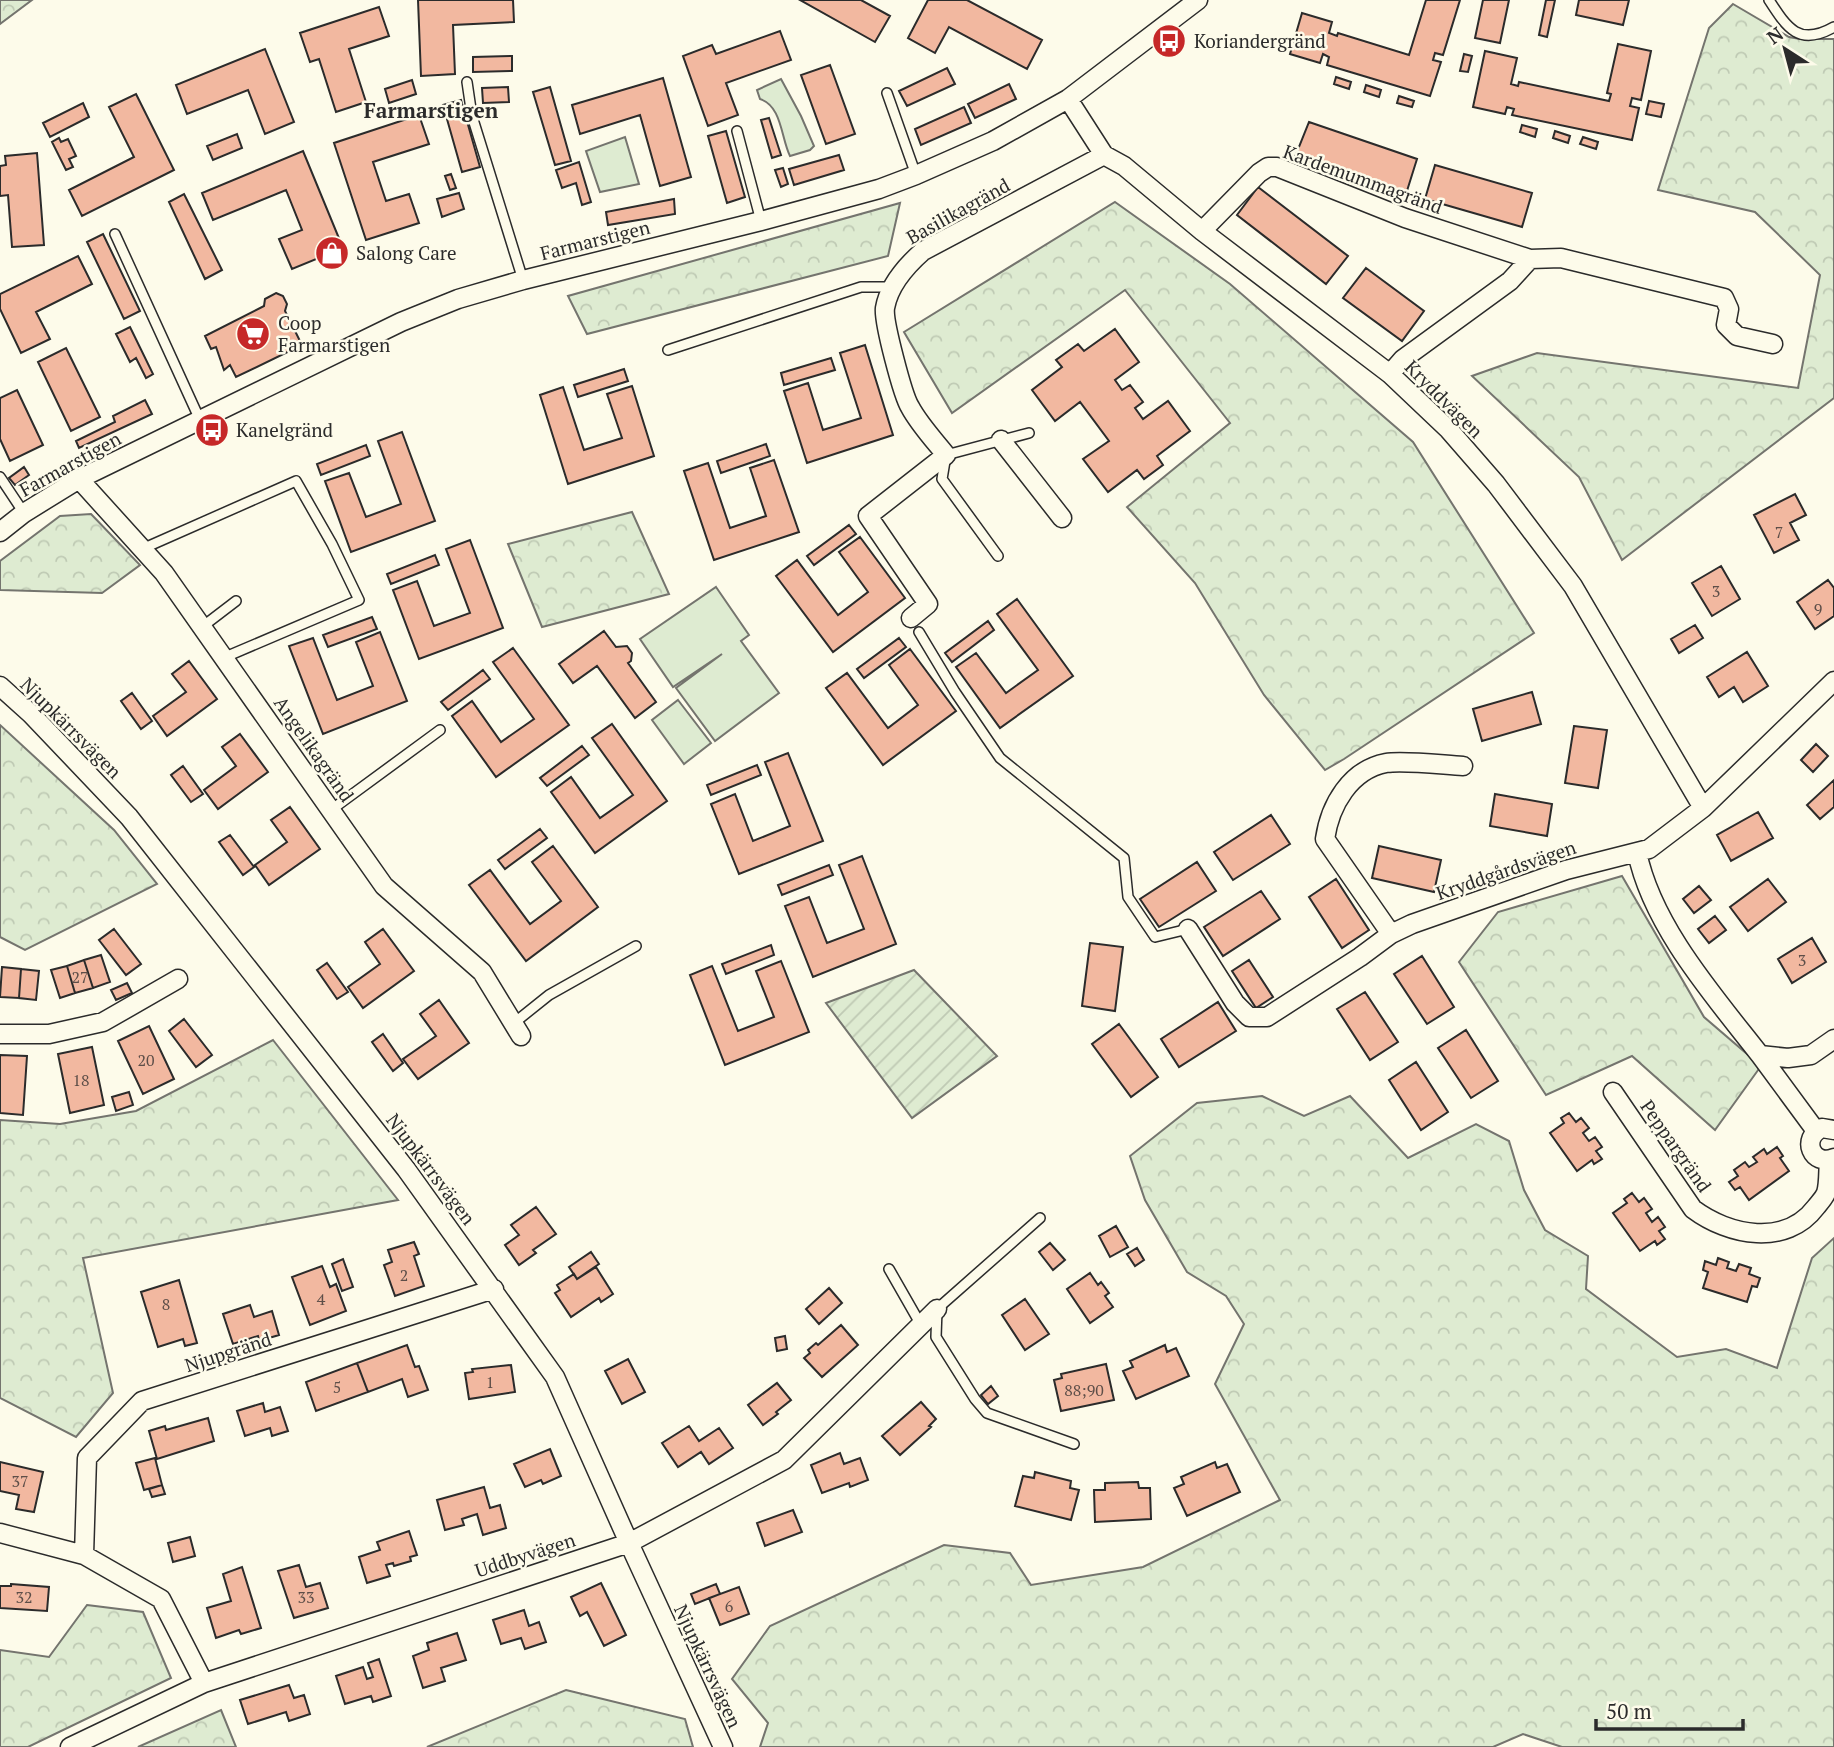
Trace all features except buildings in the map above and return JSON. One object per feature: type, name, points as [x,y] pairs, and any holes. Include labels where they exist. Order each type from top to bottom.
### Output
[{"type":"street","name":"Farmarstigen","points":[[0,532],[24,513],[79,479],[401,322],[458,299],[879,189],[993,141],[1069,99],[1198,0]]},
{"type":"street","name":"Kryddvägen","points":[[1069,99],[1104,155],[1124,166],[1202,231],[1390,373],[1449,430],[1496,484],[1573,586],[1703,808]]},
{"type":"street","name":"Basilikagränd","points":[[946,455],[909,406],[886,317],[885,309],[893,287],[905,267],[923,251],[1104,155]]},
{"type":"street","name":"Kardemummagränd","points":[[1202,231],[1259,173],[1268,167],[1277,167],[1405,218],[1530,259],[1562,258],[1724,298],[1729,309],[1726,325],[1737,336],[1773,344]]},
{"type":"street","points":[[1390,373],[1403,359],[1510,281],[1530,259]]},
{"type":"street","points":[[1001,440],[1062,518]]},
{"type":"street","points":[[915,625],[928,604],[867,516],[946,455]]},
{"type":"street","name":"Angelikagränd","points":[[79,479],[164,573],[384,886],[482,972],[518,1029]]},
{"type":"street","points":[[1831,1159],[1820,1159],[1810,1149],[1809,1141],[1825,1130],[1760,1055],[1674,941],[1640,870],[1637,852],[1648,849],[1703,808],[1834,681]]},
{"type":"street","name":"Njupkärrsvägen","points":[[0,686],[31,714],[129,817],[406,1169],[555,1377],[628,1543],[723,1747]]},
{"type":"street","points":[[1391,934],[1325,839],[1336,802],[1363,772],[1388,762],[1462,766]]},
{"type":"street","name":"Kryddgårdsvägen","points":[[1188,929],[1234,1003],[1249,1017],[1267,1017],[1391,934],[1412,924],[1566,870],[1637,852]]},
{"type":"street","points":[[0,1034],[49,1034],[103,1022],[178,979]]},
{"type":"street","points":[[1760,1055],[1788,1058],[1811,1055],[1834,1040]]},
{"type":"street","name":"Peppargränd","points":[[1613,1092],[1693,1209],[1709,1221],[1725,1227],[1775,1233],[1790,1229],[1811,1214],[1826,1194],[1831,1159]]},
{"type":"street","name":"Njupgränd","points":[[84,1555],[87,1458],[142,1401],[494,1289]]},
{"type":"street","name":"Uddbyvägen","points":[[71,1747],[204,1683],[628,1543],[784,1460],[936,1309]]},
{"type":"street","points":[[0,1533],[84,1555],[161,1599],[204,1683]]},
{"type":"lane","points":[[1769,0],[1792,31],[1804,36],[1818,34],[1834,27]]},
{"type":"lane","points":[[467,82],[472,116],[523,280]]},
{"type":"lane","points":[[887,93],[916,175]]},
{"type":"lane","points":[[737,131],[761,221]]},
{"type":"lane","points":[[115,234],[200,420]]},
{"type":"lane","points":[[668,350],[861,287],[893,287]]},
{"type":"lane","points":[[998,556],[942,479],[946,455],[1029,433]]},
{"type":"lane","points":[[0,477],[24,513]]},
{"type":"lane","points":[[142,549],[296,481],[332,544],[359,600],[223,657]]},
{"type":"lane","points":[[202,627],[236,601]]},
{"type":"lane","points":[[915,625],[955,692],[1000,758],[1124,858],[1128,897],[1154,937],[1188,929]]},
{"type":"lane","points":[[331,810],[440,730]]},
{"type":"lane","points":[[518,1029],[549,995],[636,946]]},
{"type":"lane","name":"Uddbyvägen","points":[[936,1309],[1040,1218]]},
{"type":"lane","points":[[889,1269],[921,1325]]},
{"type":"lane","points":[[936,1309],[936,1337],[960,1377],[987,1413],[1074,1444]]},
{"type":"green space","points":[[0,0],[32,0],[0,24]]},
{"type":"green space","points":[[1733,4],[1789,37],[1834,39],[1834,398],[1622,560],[1579,477],[1472,376],[1537,353],[1798,388],[1820,275],[1755,212],[1658,190],[1709,28]]},
{"type":"green space","points":[[781,79],[814,146],[810,150],[790,156],[777,115],[773,108],[760,99],[757,90]]},
{"type":"green space","points":[[625,137],[639,184],[600,192],[586,151]]},
{"type":"green space","points":[[1115,202],[1230,284],[1413,442],[1534,633],[1325,770],[1264,695],[1195,583],[1127,507],[1230,423],[1125,290],[952,413],[904,332]]},
{"type":"green space","points":[[900,203],[888,256],[587,334],[568,296]]},
{"type":"green space","points":[[632,512],[669,594],[542,627],[508,544]]},
{"type":"green space","points":[[91,514],[140,565],[102,593],[0,590],[0,561],[60,516]]},
{"type":"green space","points":[[716,587],[749,635],[741,641],[779,693],[715,741],[676,688],[722,654],[673,687],[640,639]]},
{"type":"green space","points":[[678,700],[711,743],[684,764],[652,720]]},
{"type":"green space","points":[[0,725],[114,830],[157,884],[25,950],[0,937]]},
{"type":"green space","points":[[1622,876],[1704,1017],[1761,1066],[1715,1130],[1632,1056],[1546,1095],[1459,962],[1498,912]]},
{"type":"green space","points":[[914,970],[997,1056],[912,1118],[826,1003]]},
{"type":"green space","points":[[273,1040],[398,1200],[83,1258],[113,1393],[76,1437],[0,1398],[0,1120],[60,1124],[136,1111]]},
{"type":"green space","points":[[1262,1096],[1304,1116],[1350,1096],[1408,1158],[1476,1124],[1509,1141],[1524,1190],[1545,1230],[1588,1256],[1586,1289],[1677,1357],[1726,1349],[1777,1368],[1812,1258],[1834,1238],[1834,1747],[1562,1747],[1523,1734],[1493,1747],[760,1747],[768,1723],[732,1679],[770,1626],[944,1545],[1010,1553],[1031,1585],[1143,1567],[1280,1500],[1215,1384],[1244,1324],[1226,1296],[1187,1272],[1145,1200],[1130,1156],[1197,1103]]},
{"type":"green space","points":[[87,1605],[143,1612],[171,1678],[28,1747],[0,1747],[0,1650],[49,1657]]},
{"type":"green space","points":[[566,1690],[685,1719],[693,1747],[427,1747]]},
{"type":"green space","points":[[221,1710],[236,1747],[138,1747]]},
{"type":"place","name":"Koriandergränd","points":[[1169,41]]},
{"type":"place","name":"Salong Care","points":[[332,253]]},
{"type":"place","name":"Coop Farmarstigen","points":[[253,334]]},
{"type":"place","name":"Kanelgränd","points":[[212,430]]},
{"type":"district","name":"Farmarstigen","points":[[431,111]]}]
